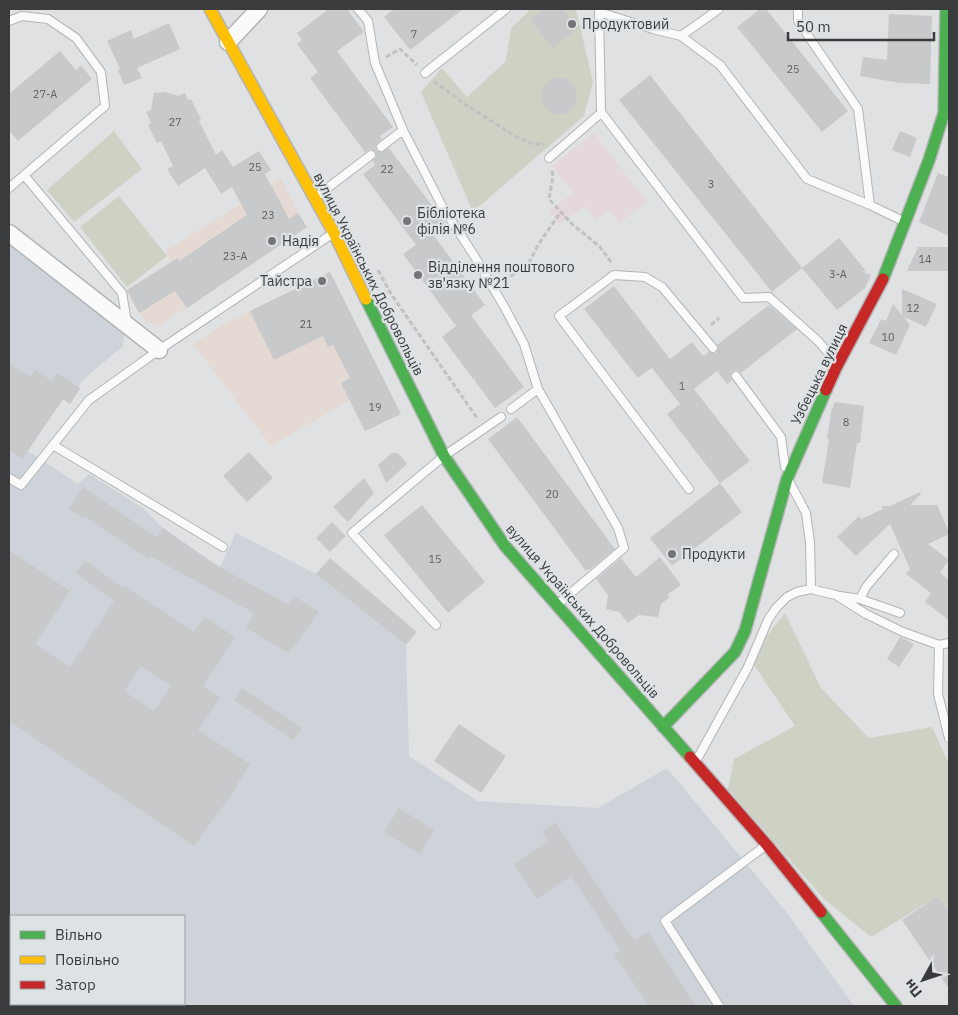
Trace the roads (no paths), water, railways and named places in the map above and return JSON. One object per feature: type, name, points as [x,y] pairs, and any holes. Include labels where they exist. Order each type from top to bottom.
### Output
[{"type":"street","name":"вулиця Українських Добровольців","points":[[210,9],[334,233],[444,456],[505,546],[767,845],[896,1006]]},
{"type":"street","points":[[228,42],[259,9]]},
{"type":"street","name":"Узбецька вулиця","points":[[663,727],[735,652],[745,631],[787,479],[838,364],[881,285],[929,160],[944,113],[946,9]]},
{"type":"street","points":[[9,233],[159,350]]},
{"type":"lane","points":[[358,9],[368,21],[375,63],[403,130],[442,206],[505,308],[524,344],[538,390],[618,528],[624,548],[556,606]]},
{"type":"lane","points":[[426,73],[506,9]]},
{"type":"lane","points":[[682,36],[719,9]]},
{"type":"lane","points":[[798,9],[798,21],[858,109],[870,205]]},
{"type":"lane","points":[[838,364],[818,342],[769,297],[743,298],[601,113],[599,10],[653,29],[682,36],[720,65],[807,179],[870,205],[904,222]]},
{"type":"lane","points":[[9,21],[22,16],[48,19],[76,38],[102,72],[105,106],[9,188]]},
{"type":"lane","points":[[549,158],[601,113]]},
{"type":"lane","points":[[381,147],[403,130]]},
{"type":"lane","points":[[315,198],[371,155]]},
{"type":"lane","points":[[24,175],[122,293],[128,326]]},
{"type":"lane","points":[[9,478],[21,485],[89,400],[159,350],[334,233]]},
{"type":"lane","points":[[689,488],[559,316],[614,275],[645,277],[662,287],[713,348]]},
{"type":"lane","points":[[736,376],[781,437],[787,479],[806,513],[810,542],[810,589]]},
{"type":"lane","points":[[512,410],[538,390]]},
{"type":"lane","points":[[436,625],[352,533],[444,456],[501,417]]},
{"type":"lane","points":[[53,445],[223,547]]},
{"type":"lane","points":[[860,599],[866,587],[894,554]]},
{"type":"lane","points":[[695,762],[748,667],[768,620],[787,597],[810,589],[860,599],[900,613]]},
{"type":"lane","points":[[836,595],[866,614],[903,632],[939,645],[949,642]]},
{"type":"lane","points":[[939,645],[938,694],[949,738]]},
{"type":"lane","points":[[720,1006],[666,921],[767,845]]},
{"type":"place","name":"Продуктовий","points":[[572,24]]},
{"type":"place","name":"Бібліотека філія №6","points":[[407,221]]},
{"type":"place","name":"Надія","points":[[272,241]]},
{"type":"place","name":"Відділення поштового зв'язку №21","points":[[418,275]]},
{"type":"place","name":"Тайстра","points":[[322,281]]},
{"type":"place","name":"Продукти","points":[[672,554]]}]
